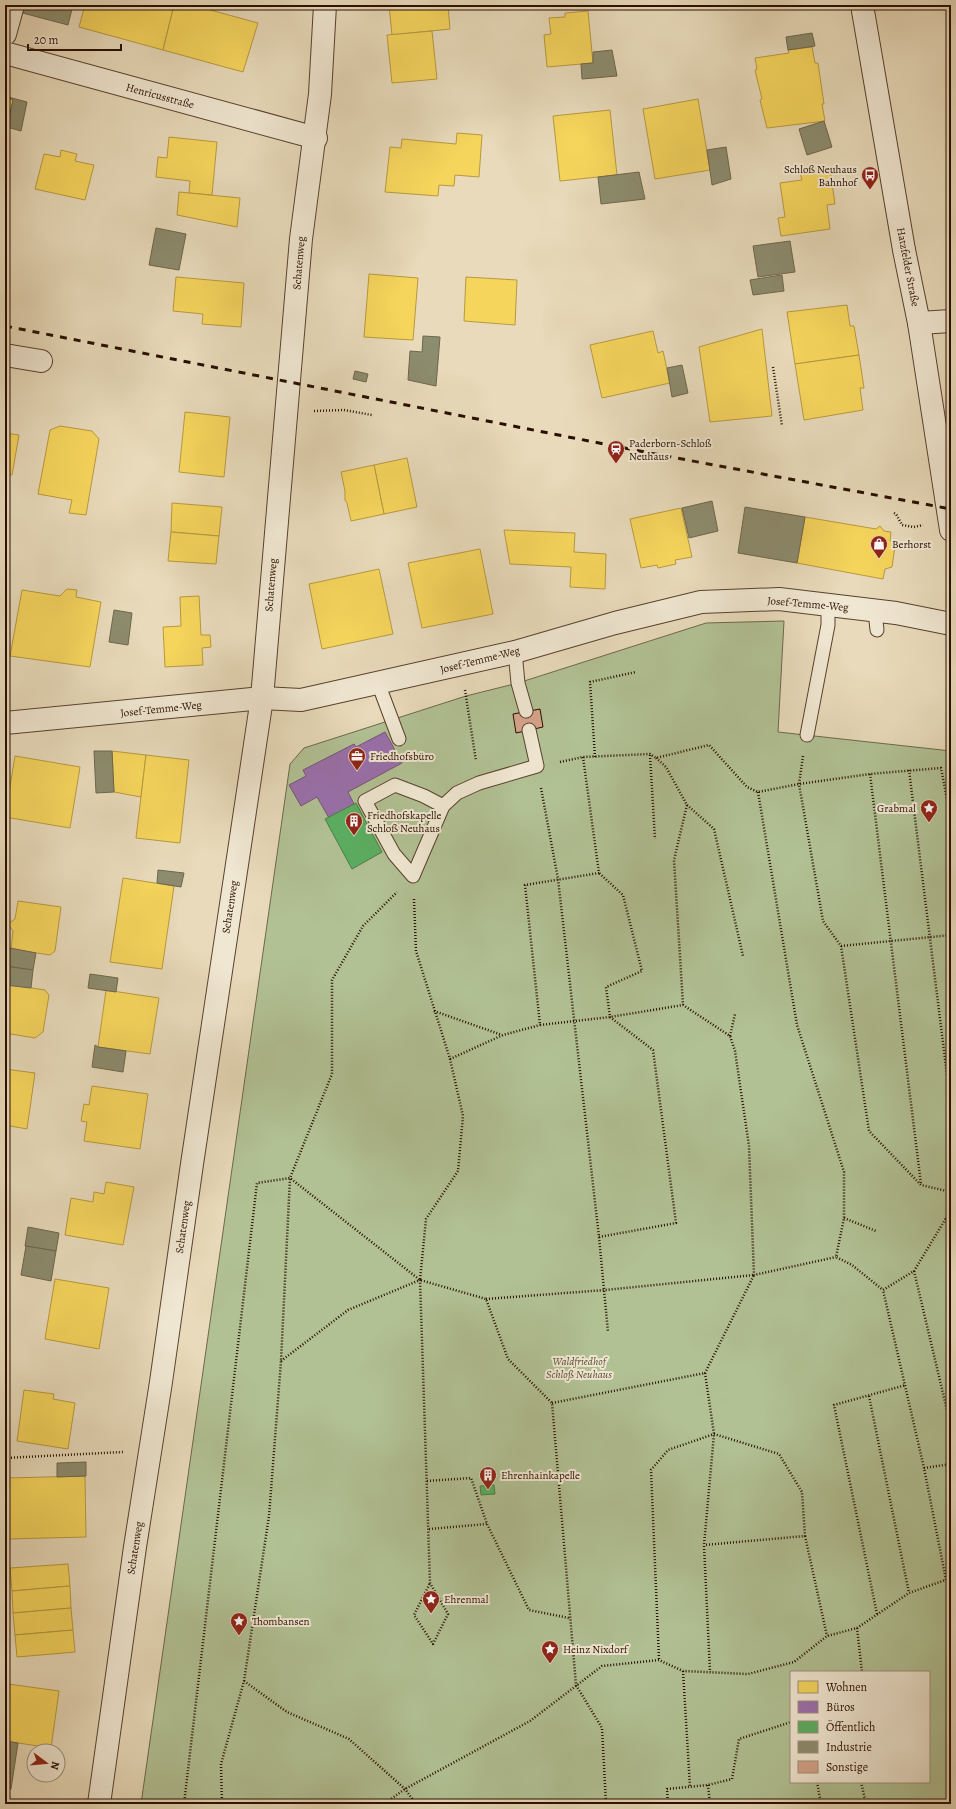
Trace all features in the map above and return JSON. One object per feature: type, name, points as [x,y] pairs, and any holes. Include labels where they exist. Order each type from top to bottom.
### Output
[{"type":"street","points":[[5,34],[13,5]]},
{"type":"street","name":"Schatenweg","points":[[98,1804],[134,1547],[149,1456],[262,698],[301,239],[316,138],[320,94],[325,5]]},
{"type":"street","name":"Hatzfelder Straße","points":[[862,5],[904,250],[919,323],[950,526]]},
{"type":"street","name":"Henricusstraße","points":[[5,53],[316,138]]},
{"type":"street","points":[[919,323],[951,321]]},
{"type":"street","points":[[5,356],[41,362]]},
{"type":"street","name":"Josef-Temme-Weg","points":[[5,723],[262,698],[301,700],[515,652],[615,623],[701,602],[779,599],[828,605],[876,620],[951,624]]},
{"type":"lane","points":[[807,735],[828,625],[828,605]]},
{"type":"lane","points":[[515,652],[518,683],[526,711]]},
{"type":"lane","points":[[378,683],[399,739]]},
{"type":"lane","points":[[443,806],[424,796],[395,785],[365,801],[394,854],[413,876],[443,806],[457,793],[479,783],[537,766],[529,730]]},
{"type":"path","points":[[773,367],[782,426]]},
{"type":"path","points":[[286,412],[344,410],[372,415]]},
{"type":"path","points":[[894,513],[902,525],[914,527],[950,526]]},
{"type":"path","points":[[460,665],[479,783]]},
{"type":"path","points":[[595,757],[590,682],[636,672]]},
{"type":"path","points":[[807,735],[799,784],[823,921],[841,946],[869,1130],[921,1185],[951,1192]]},
{"type":"path","points":[[656,758],[709,745],[747,787],[758,792],[799,784],[870,774],[941,768],[951,820]]},
{"type":"path","points":[[650,754],[655,839]]},
{"type":"path","points":[[608,1332],[605,1290],[558,879],[537,766],[583,757],[650,754],[666,767],[687,805],[714,829],[743,956]]},
{"type":"path","points":[[583,757],[599,873],[623,895],[642,971],[606,987],[610,1017],[653,1050],[676,1224],[599,1237]]},
{"type":"path","points":[[909,770],[951,1107]]},
{"type":"path","points":[[870,774],[921,1185]]},
{"type":"path","points":[[758,792],[797,1025],[844,1172],[844,1218],[836,1257]]},
{"type":"path","points":[[684,1005],[674,860],[687,805]]},
{"type":"path","points":[[540,1025],[525,885],[599,873]]},
{"type":"path","points":[[413,876],[416,951],[450,1059],[463,1116],[458,1170],[426,1220],[420,1280],[430,1583],[414,1614],[433,1644],[448,1614],[430,1583]]},
{"type":"path","points":[[222,1804],[221,1764],[244,1681],[269,1516],[280,1361],[290,1178],[332,1074],[332,980],[363,926],[413,876]]},
{"type":"path","points":[[841,946],[951,936]]},
{"type":"path","points":[[450,1059],[502,1035],[540,1025],[610,1017],[684,1005],[730,1036]]},
{"type":"path","points":[[434,1011],[502,1035]]},
{"type":"path","points":[[710,1672],[704,1545],[714,1434],[705,1373],[754,1275],[749,1146],[735,1052],[730,1036],[736,1014]]},
{"type":"path","points":[[184,1804],[257,1183],[290,1178],[420,1280],[486,1299],[605,1290],[754,1275],[836,1257],[852,1265],[883,1290],[906,1385],[946,1580]]},
{"type":"path","points":[[883,1290],[914,1271],[951,1210]]},
{"type":"path","points":[[946,1217],[951,1239]]},
{"type":"path","points":[[844,1218],[876,1231]]},
{"type":"path","points":[[914,1271],[951,1427]]},
{"type":"path","points":[[280,1361],[348,1310],[420,1280]]},
{"type":"path","points":[[486,1299],[508,1359],[552,1403],[569,1618],[576,1685],[602,1728],[606,1804]]},
{"type":"path","points":[[552,1403],[705,1373]]},
{"type":"path","points":[[877,1614],[834,1405],[906,1385]]},
{"type":"path","points":[[869,1396],[909,1593]]},
{"type":"path","points":[[659,1660],[651,1470],[668,1450],[714,1434],[780,1454],[802,1492],[805,1536],[827,1636]]},
{"type":"path","points":[[5,1458],[123,1452],[149,1456]]},
{"type":"path","points":[[924,1468],[951,1464]]},
{"type":"path","points":[[427,1481],[471,1478],[487,1524],[529,1610],[569,1618]]},
{"type":"path","points":[[429,1529],[487,1524]]},
{"type":"path","points":[[704,1545],[805,1536]]},
{"type":"path","points":[[384,1804],[405,1789],[530,1720],[602,1666],[659,1660],[683,1671],[748,1674],[794,1662],[827,1636],[857,1628],[909,1593],[951,1578]]},
{"type":"path","points":[[857,1628],[862,1671]]},
{"type":"path","points":[[683,1671],[690,1787]]},
{"type":"path","points":[[244,1681],[287,1712],[349,1739],[405,1789],[416,1804]]},
{"type":"path","points":[[668,1804],[667,1789],[708,1785],[732,1779],[739,1739],[790,1722]]},
{"type":"path","points":[[817,1783],[821,1804]]},
{"type":"path","points":[[861,1783],[866,1804]]},
{"type":"path","points":[[708,1785],[710,1804]]},
{"type":"green space","name":"Waldfriedhof Schloß Neuhaus","points":[[784,621],[778,732],[951,751],[951,1656],[948,1658],[951,1672],[951,1804],[141,1804],[290,764],[304,748],[466,696],[518,683],[706,623]]},
{"type":"building: Wohnen","points":[[85,5],[174,5],[163,50],[79,27]]},
{"type":"building: Wohnen","points":[[174,5],[192,5],[258,23],[243,72],[163,50]]},
{"type":"building: Wohnen","points":[[389,5],[448,5],[450,29],[392,35]]},
{"type":"building: Wohnen","points":[[588,11],[593,63],[547,67],[544,35],[551,34],[549,18],[565,17],[565,13]]},
{"type":"building: Wohnen","points":[[432,31],[437,79],[392,83],[387,35]]},
{"type":"building: Wohnen","points":[[812,47],[815,63],[818,63],[825,121],[767,128],[760,100],[762,99],[755,70],[757,69],[755,58],[789,53],[788,50]]},
{"type":"building: Wohnen","points":[[5,99],[13,100],[5,137]]},
{"type":"building: Wohnen","points":[[698,99],[710,170],[655,179],[643,109]]},
{"type":"building: Wohnen","points":[[610,110],[617,175],[560,181],[553,116]]},
{"type":"building: Wohnen","points":[[457,133],[482,135],[479,177],[455,175],[454,186],[439,185],[438,196],[385,192],[390,147],[401,148],[402,139],[456,144]]},
{"type":"building: Wohnen","points":[[169,137],[217,142],[212,195],[189,193],[190,181],[156,177],[158,157],[167,158]]},
{"type":"building: Wohnen","points":[[61,150],[77,154],[75,161],[94,165],[85,200],[35,189],[44,154],[60,157]]},
{"type":"building: Wohnen","points":[[830,169],[835,204],[827,205],[830,229],[781,236],[778,218],[785,217],[780,183],[802,180],[800,173]]},
{"type":"building: Wohnen","points":[[179,192],[240,198],[237,227],[177,215]]},
{"type":"building: Wohnen","points":[[369,274],[418,278],[413,340],[364,337]]},
{"type":"building: Wohnen","points":[[176,277],[244,283],[241,327],[202,324],[203,314],[173,311]]},
{"type":"building: Wohnen","points":[[466,277],[517,280],[515,325],[464,321]]},
{"type":"building: Wohnen","points":[[847,305],[850,326],[854,326],[859,355],[795,364],[787,312]]},
{"type":"building: Wohnen","points":[[762,329],[772,416],[710,422],[699,347]]},
{"type":"building: Wohnen","points":[[653,331],[658,353],[663,351],[670,383],[602,398],[590,345]]},
{"type":"building: Wohnen","points":[[859,355],[864,388],[860,388],[863,410],[804,420],[795,364]]},
{"type":"building: Wohnen","points":[[185,412],[230,417],[224,477],[179,472]]},
{"type":"building: Wohnen","points":[[60,426],[92,431],[99,439],[86,515],[69,513],[72,500],[38,494],[50,430]]},
{"type":"building: Wohnen","points":[[5,433],[19,435],[12,475],[5,474]]},
{"type":"building: Wohnen","points":[[407,458],[417,507],[384,514],[374,465]]},
{"type":"building: Wohnen","points":[[374,465],[384,514],[351,521],[345,500],[345,491],[341,472]]},
{"type":"building: Wohnen","points":[[172,503],[222,507],[219,536],[171,532]]},
{"type":"building: Wohnen","points":[[681,508],[692,557],[675,560],[676,564],[658,568],[657,565],[641,568],[630,519]]},
{"type":"building: Wohnen","points":[[805,517],[876,529],[880,526],[884,531],[891,532],[890,541],[893,542],[895,546],[892,567],[885,569],[883,579],[797,563]]},
{"type":"building: Wohnen","points":[[504,530],[575,533],[574,552],[606,554],[605,589],[570,587],[571,567],[510,564]]},
{"type":"building: Wohnen","points":[[171,532],[219,536],[216,564],[168,561]]},
{"type":"building: Wohnen","points":[[480,549],[493,614],[422,628],[408,563]]},
{"type":"building: Wohnen","points":[[379,569],[393,634],[322,649],[309,584]]},
{"type":"building: Wohnen","points":[[67,589],[77,590],[76,597],[101,602],[90,667],[10,656],[22,590],[60,596]]},
{"type":"building: Wohnen","points":[[199,596],[201,635],[210,635],[211,647],[202,648],[203,665],[165,667],[163,627],[181,626],[180,597]]},
{"type":"building: Wohnen","points":[[112,751],[146,755],[141,797],[114,792]]},
{"type":"building: Wohnen","points":[[146,755],[189,760],[180,843],[136,838]]},
{"type":"building: Wohnen","points":[[15,756],[80,767],[70,828],[5,817]]},
{"type":"building: Wohnen","points":[[123,878],[174,886],[162,969],[110,962]]},
{"type":"building: Wohnen","points":[[18,901],[61,907],[55,951],[50,955],[11,949],[13,931],[8,924],[15,919]]},
{"type":"building: Wohnen","points":[[6,984],[45,990],[49,995],[43,1032],[35,1038],[5,1033]]},
{"type":"building: Wohnen","points":[[106,990],[159,998],[150,1054],[98,1047]]},
{"type":"building: Wohnen","points":[[5,1069],[35,1073],[27,1129],[5,1125]]},
{"type":"building: Wohnen","points":[[92,1086],[148,1094],[140,1149],[84,1141],[87,1122],[81,1121],[84,1104],[89,1105]]},
{"type":"building: Wohnen","points":[[106,1182],[134,1187],[123,1245],[65,1235],[71,1198],[93,1202],[94,1192],[104,1194]]},
{"type":"building: Wohnen","points":[[55,1279],[109,1288],[99,1349],[45,1339]]},
{"type":"building: Wohnen","points":[[24,1390],[54,1394],[53,1399],[75,1403],[68,1449],[17,1441]]},
{"type":"building: Wohnen","points":[[85,1476],[86,1537],[8,1539],[6,1478]]},
{"type":"building: Wohnen","points":[[68,1564],[70,1586],[12,1591],[10,1568]]},
{"type":"building: Wohnen","points":[[70,1586],[71,1608],[13,1613],[12,1591]]},
{"type":"building: Wohnen","points":[[71,1608],[73,1630],[15,1635],[13,1613]]},
{"type":"building: Wohnen","points":[[73,1630],[75,1652],[17,1657],[15,1635]]},
{"type":"building: Wohnen","points":[[8,1684],[59,1691],[52,1743],[26,1744],[5,1741],[5,1708]]},
{"type":"building: Büros","points":[[385,732],[402,763],[348,792],[354,804],[329,818],[317,797],[301,806],[289,785],[306,776],[303,770],[354,744],[356,747]]},
{"type":"building: Öffentlich","name":"Friedhofskapelle Schloß Neuhaus","points":[[356,803],[382,852],[352,869],[325,819]]},
{"type":"building: Öffentlich","name":"Ehrenhainkapelle","points":[[494,1485],[495,1494],[481,1495],[480,1486]]},
{"type":"building: Industrie","points":[[17,5],[73,5],[68,25],[15,11]]},
{"type":"building: Industrie","points":[[812,33],[815,46],[788,50],[786,37]]},
{"type":"building: Industrie","points":[[612,50],[617,76],[582,79],[581,64],[593,63],[593,52]]},
{"type":"building: Industrie","points":[[8,97],[27,102],[21,131],[7,127],[13,100]]},
{"type":"building: Industrie","points":[[824,121],[832,147],[807,155],[799,129]]},
{"type":"building: Industrie","points":[[726,147],[731,179],[712,185],[707,150]]},
{"type":"building: Industrie","points":[[639,172],[645,199],[601,204],[598,177]]},
{"type":"building: Industrie","points":[[156,228],[186,234],[179,270],[149,265]]},
{"type":"building: Industrie","points":[[790,241],[795,272],[758,277],[753,246]]},
{"type":"building: Industrie","points":[[782,275],[784,291],[753,295],[750,280]]},
{"type":"building: Industrie","points":[[423,336],[440,337],[436,386],[408,380],[410,351],[422,352]]},
{"type":"building: Industrie","points":[[682,365],[688,393],[672,397],[667,368]]},
{"type":"building: Industrie","points":[[355,371],[368,374],[366,382],[353,379]]},
{"type":"building: Industrie","points":[[712,501],[718,531],[689,538],[682,508]]},
{"type":"building: Industrie","points":[[745,507],[805,517],[797,563],[738,553]]},
{"type":"building: Industrie","points":[[114,610],[132,613],[128,645],[109,642]]},
{"type":"building: Industrie","points":[[94,751],[112,751],[114,792],[96,793]]},
{"type":"building: Industrie","points":[[158,870],[184,873],[181,887],[157,883]]},
{"type":"building: Industrie","points":[[5,947],[36,953],[33,970],[5,966]]},
{"type":"building: Industrie","points":[[5,966],[33,970],[31,988],[5,985]]},
{"type":"building: Industrie","points":[[90,974],[118,978],[116,992],[88,988]]},
{"type":"building: Industrie","points":[[95,1045],[98,1047],[126,1051],[123,1072],[92,1067]]},
{"type":"building: Industrie","points":[[28,1227],[59,1233],[56,1251],[25,1246]]},
{"type":"building: Industrie","points":[[26,1246],[56,1251],[51,1281],[21,1275]]},
{"type":"building: Industrie","points":[[86,1462],[86,1476],[57,1477],[57,1463]]},
{"type":"building: Industrie","points":[[5,1741],[18,1743],[11,1789],[5,1789]]},
{"type":"building: Sonstige","points":[[540,709],[543,727],[516,733],[513,714]]},
{"type":"railway","points":[[5,326],[655,454],[951,509]]},
{"type":"place","name":"Schloß Neuhaus Bahnhof","points":[[870,190]]},
{"type":"place","name":"Paderborn-Schloß Neuhaus","points":[[616,464]]},
{"type":"place","name":"Berhorst","points":[[879,559]]},
{"type":"place","name":"Friedhofsbüro","points":[[357,771]]},
{"type":"place","name":"Grabmal","points":[[929,823]]},
{"type":"place","name":"Friedhofskapelle Schloß Neuhaus","points":[[354,836]]},
{"type":"place","name":"Ehrenhainkapelle","points":[[488,1490]]},
{"type":"place","name":"Ehrenmal","points":[[431,1614]]},
{"type":"place","name":"Thombansen","points":[[239,1636]]},
{"type":"place","name":"Heinz Nixdorf","points":[[550,1664]]}]
